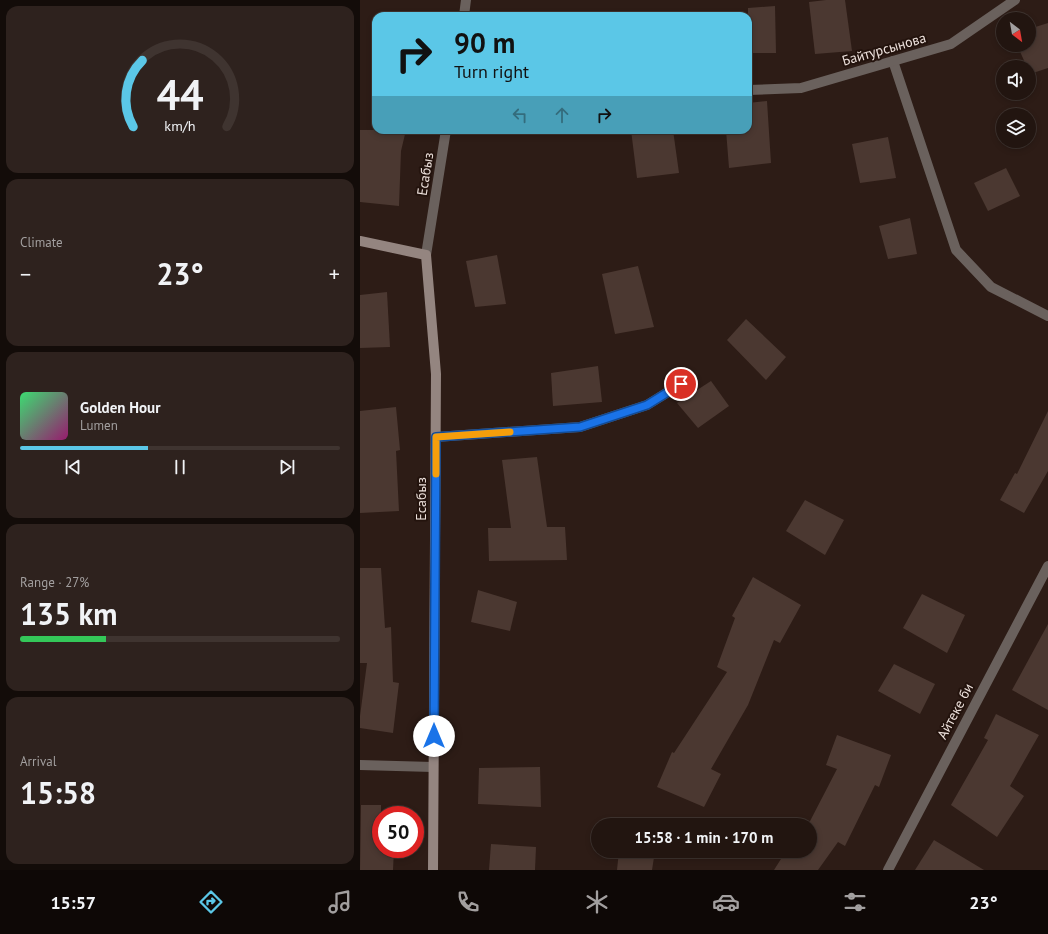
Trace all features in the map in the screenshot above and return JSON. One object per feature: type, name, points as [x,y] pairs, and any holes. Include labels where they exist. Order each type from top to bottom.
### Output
[{"type":"main road","points":[[360,241],[426,255]]},
{"type":"main road","name":"Есабыз","points":[[426,255],[436,374],[433,870]]},
{"type":"street","points":[[464,12],[466,0]]},
{"type":"street","name":"Байтурсынова","points":[[752,90],[801,88],[952,44],[1015,0]]},
{"type":"street","points":[[893,61],[956,250],[991,288],[1048,316]]},
{"type":"street","name":"Есабыз","points":[[426,255],[445,134]]},
{"type":"street","points":[[436,437],[580,427],[647,405],[681,384]]},
{"type":"street","name":"Айтеке би","points":[[888,870],[1048,566]]},
{"type":"street","points":[[360,765],[433,767]]},
{"type":"building","points":[[845,0],[852,51],[815,54],[809,2]]},
{"type":"building","points":[[775,6],[776,53],[752,53],[752,12],[748,12],[748,8]]},
{"type":"building","points":[[1048,23],[1048,68],[1036,72],[1036,60],[1024,60],[1020,52],[1036,52],[1036,27]]},
{"type":"building","points":[[767,101],[771,163],[729,168],[726,134],[752,134],[752,103]]},
{"type":"building","points":[[360,130],[372,130],[372,134],[405,134],[401,151],[399,206],[360,202]]},
{"type":"building","points":[[632,134],[674,134],[679,173],[637,178]]},
{"type":"building","points":[[888,137],[896,178],[860,183],[852,144]]},
{"type":"building","points":[[1006,168],[1020,196],[988,211],[974,183]]},
{"type":"building","points":[[910,218],[917,254],[888,259],[879,226]]},
{"type":"building","points":[[497,255],[506,304],[475,307],[466,261]]},
{"type":"building","points":[[638,266],[654,327],[615,334],[602,274]]},
{"type":"building","points":[[387,292],[390,347],[360,348],[360,295]]},
{"type":"building","points":[[746,319],[786,357],[766,380],[727,340]]},
{"type":"building","points":[[598,366],[602,402],[553,406],[551,373]]},
{"type":"building","points":[[711,381],[729,406],[698,428],[677,403]]},
{"type":"building","points":[[396,407],[400,450],[396,451],[399,511],[360,513],[360,411]]},
{"type":"building","points":[[1048,411],[1048,471],[1024,513],[1000,500],[1015,473],[1017,474]]},
{"type":"building","points":[[537,457],[547,527],[565,527],[567,560],[489,561],[488,528],[511,528],[502,460]]},
{"type":"building","points":[[805,500],[844,520],[825,555],[786,531]]},
{"type":"building","points":[[360,568],[381,568],[385,628],[391,627],[393,682],[399,683],[393,733],[360,728],[360,716],[367,663],[360,663]]},
{"type":"building","points":[[753,577],[801,605],[780,643],[774,640],[748,705],[711,769],[721,774],[704,807],[657,787],[672,752],[674,753],[727,672],[717,667],[735,618],[732,616]]},
{"type":"building","points":[[478,590],[517,602],[510,631],[471,622]]},
{"type":"building","points":[[922,594],[965,615],[947,653],[903,628]]},
{"type":"building","points":[[1048,624],[1048,710],[1012,690]]},
{"type":"building","points":[[894,664],[935,684],[920,714],[878,691]]},
{"type":"building","points":[[996,714],[1039,735],[1010,786],[1024,796],[997,837],[951,805],[988,740],[984,738]]},
{"type":"building","points":[[837,735],[891,755],[879,787],[875,785],[845,846],[838,842],[818,870],[774,870],[782,858],[817,858],[817,818],[812,818],[837,769],[826,765]]},
{"type":"building","points":[[540,767],[541,807],[478,804],[479,768]]},
{"type":"building","points":[[361,805],[381,805],[372,806],[372,858],[394,858],[393,870],[360,870]]},
{"type":"building","points":[[934,840],[984,870],[915,870]]},
{"type":"building","points":[[491,844],[536,847],[535,870],[489,870]]},
{"type":"building","points":[[618,858],[654,858],[652,870],[617,870]]},
{"type":"slow traffic","points":[[436,474],[436,437],[510,432]]},
{"type":"route","points":[[434,736],[436,437],[580,427],[647,405],[681,384]]}]
